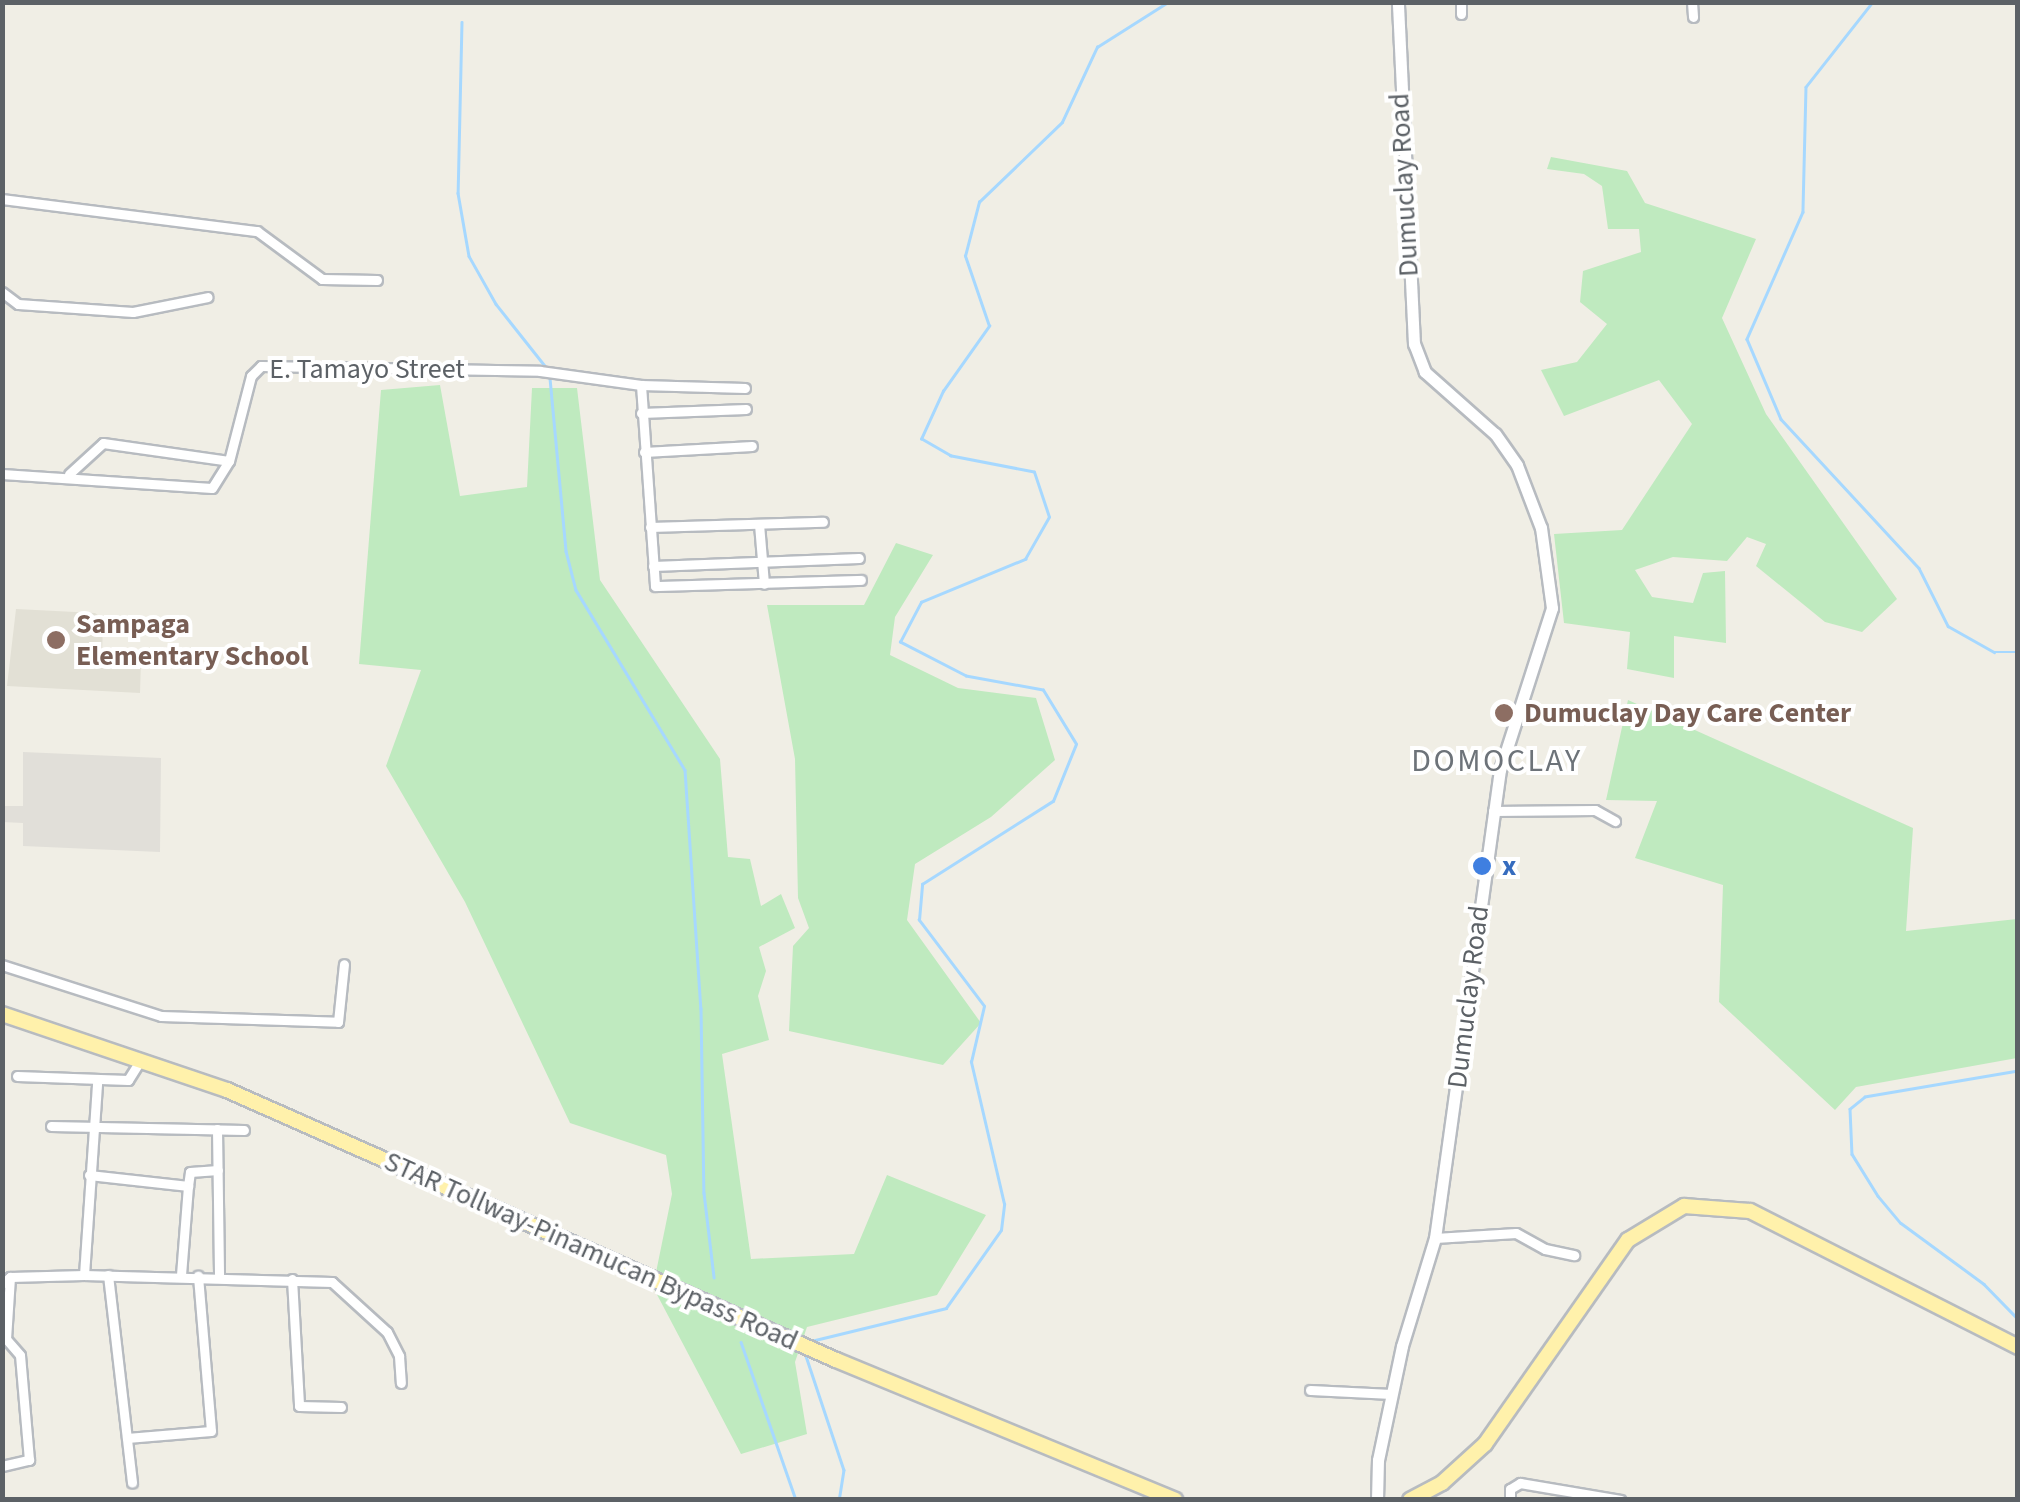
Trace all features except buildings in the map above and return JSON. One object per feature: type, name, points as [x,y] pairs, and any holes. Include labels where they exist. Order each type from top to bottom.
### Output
[{"type":"main road","name":"STAR Tollway-Pinamucan Bypass Road","points":[[2,1014],[287,1114],[836,1360],[1175,1500]]},
{"type":"main road","points":[[1410,1500],[1442,1483],[1485,1444],[1628,1240],[1670,1210],[1715,1203],[1750,1211],[2018,1347]]},
{"type":"street","name":"Dumuclay Road","points":[[1377,1500],[1392,1394],[1434,1238],[1493,811],[1508,737],[1548,632],[1552,577],[1518,465],[1495,434],[1425,372],[1414,344],[1398,2]]},
{"type":"street","points":[[1692,2],[1693,17]]},
{"type":"street","points":[[2,199],[257,231],[322,278],[377,280]]},
{"type":"street","points":[[2,292],[18,304],[133,312],[208,297]]},
{"type":"street","name":"E. Tamayo Street","points":[[229,461],[252,376],[261,366],[577,375],[641,384]]},
{"type":"street","points":[[745,388],[641,384],[652,566],[658,588],[862,580]]},
{"type":"street","points":[[641,412],[746,409]]},
{"type":"street","points":[[2,474],[69,474],[212,488],[229,461],[103,443],[69,474]]},
{"type":"street","points":[[644,452],[752,446]]},
{"type":"street","points":[[650,526],[823,522]]},
{"type":"street","points":[[759,524],[764,584]]},
{"type":"street","points":[[652,566],[858,558]]},
{"type":"street","points":[[1493,811],[1594,810],[1615,822]]},
{"type":"street","points":[[2,965],[148,1014],[338,1022],[344,964]]},
{"type":"street","points":[[17,1076],[97,1082],[131,1080],[141,1060]]},
{"type":"street","points":[[84,1274],[97,1082]]},
{"type":"street","points":[[51,1126],[244,1130]]},
{"type":"street","points":[[217,1129],[219,1276]]},
{"type":"street","points":[[181,1275],[190,1172],[218,1170]]},
{"type":"street","points":[[89,1175],[188,1186]]},
{"type":"street","points":[[1434,1238],[1516,1232],[1545,1249],[1574,1255]]},
{"type":"street","points":[[108,1274],[132,1483]]},
{"type":"street","points":[[2,1466],[28,1460],[20,1355],[6,1348],[6,1280],[108,1274],[332,1282],[373,1314],[399,1356],[401,1383]]},
{"type":"street","points":[[127,1438],[211,1432],[198,1276]]},
{"type":"street","points":[[292,1279],[299,1406],[341,1407]]},
{"type":"street","points":[[1310,1390],[1392,1394]]},
{"type":"street","points":[[1510,1500],[1510,1489],[1520,1484],[1621,1500]]},
{"type":"shaded area","name":"Sampaga Elementary School","points":[[16,609],[95,613],[103,619],[102,658],[141,660],[140,693],[7,686]]},
{"type":"shaded area","points":[[23,752],[161,758],[160,852],[23,846],[23,823],[2,822],[3,806],[23,806]]},
{"type":"green space","points":[[1551,157],[1627,171],[1645,203],[1756,239],[1722,318],[1766,414],[1897,599],[1862,632],[1825,622],[1756,566],[1766,544],[1747,537],[1727,561],[1673,557],[1635,570],[1652,597],[1693,603],[1703,573],[1725,571],[1726,643],[1674,636],[1674,678],[1627,669],[1630,632],[1564,623],[1554,534],[1622,530],[1692,424],[1659,380],[1564,416],[1541,370],[1577,362],[1607,324],[1580,302],[1583,271],[1641,252],[1639,229],[1608,229],[1602,186],[1584,174],[1547,169]]},
{"type":"green space","points":[[440,385],[460,496],[527,487],[532,388],[577,388],[600,580],[720,759],[728,857],[750,859],[761,906],[781,894],[795,928],[759,947],[766,971],[758,996],[769,1040],[722,1054],[751,1259],[854,1254],[887,1175],[986,1215],[937,1295],[807,1327],[795,1362],[807,1434],[741,1454],[653,1287],[672,1194],[666,1155],[570,1123],[465,902],[386,766],[421,670],[359,664],[381,390]]},
{"type":"green space","points":[[896,543],[933,555],[895,617],[890,655],[958,688],[1036,698],[1055,760],[991,817],[915,864],[907,920],[981,1023],[943,1065],[789,1031],[793,946],[809,928],[798,898],[795,759],[767,605],[864,605]]},
{"type":"green space","points":[[1628,700],[1913,828],[1906,931],[2017,919],[2017,1058],[1856,1087],[1835,1110],[1719,1002],[1723,885],[1635,858],[1657,801],[1606,800]]},
{"type":"waterway","points":[[811,1341],[946,1308],[1001,1230],[1004,1204],[971,1062],[984,1006],[919,920],[922,884],[1053,801],[1076,744],[1043,690],[966,676],[900,642],[921,602],[1025,559],[1049,517],[1034,472],[951,456],[921,439],[943,391],[989,326],[965,256],[979,202],[1062,122],[1097,47],[1168,2]]},
{"type":"waterway","points":[[1873,2],[1806,87],[1803,212],[1747,339],[1781,419],[1919,568],[1948,626],[1994,652],[2018,652]]},
{"type":"waterway","points":[[462,22],[458,193],[469,256],[496,304],[546,367]]},
{"type":"waterway","points":[[550,378],[566,551],[576,590],[685,770],[701,1008],[704,1193],[714,1277]]},
{"type":"waterway","points":[[2018,1071],[1865,1097],[1850,1109],[1852,1154],[1878,1196],[1901,1223],[1984,1284],[2018,1319]]},
{"type":"waterway","points":[[741,1342],[796,1500]]},
{"type":"waterway","points":[[805,1353],[844,1470],[839,1500]]},
{"type":"place","name":"Sampaga Elementary School","points":[[56,640]]},
{"type":"place","name":"Dumuclay Day Care Center","points":[[1504,713]]},
{"type":"place","name":"x","points":[[1482,866]]},
{"type":"district","name":"DOMOCLAY","points":[[1497,761]]}]
